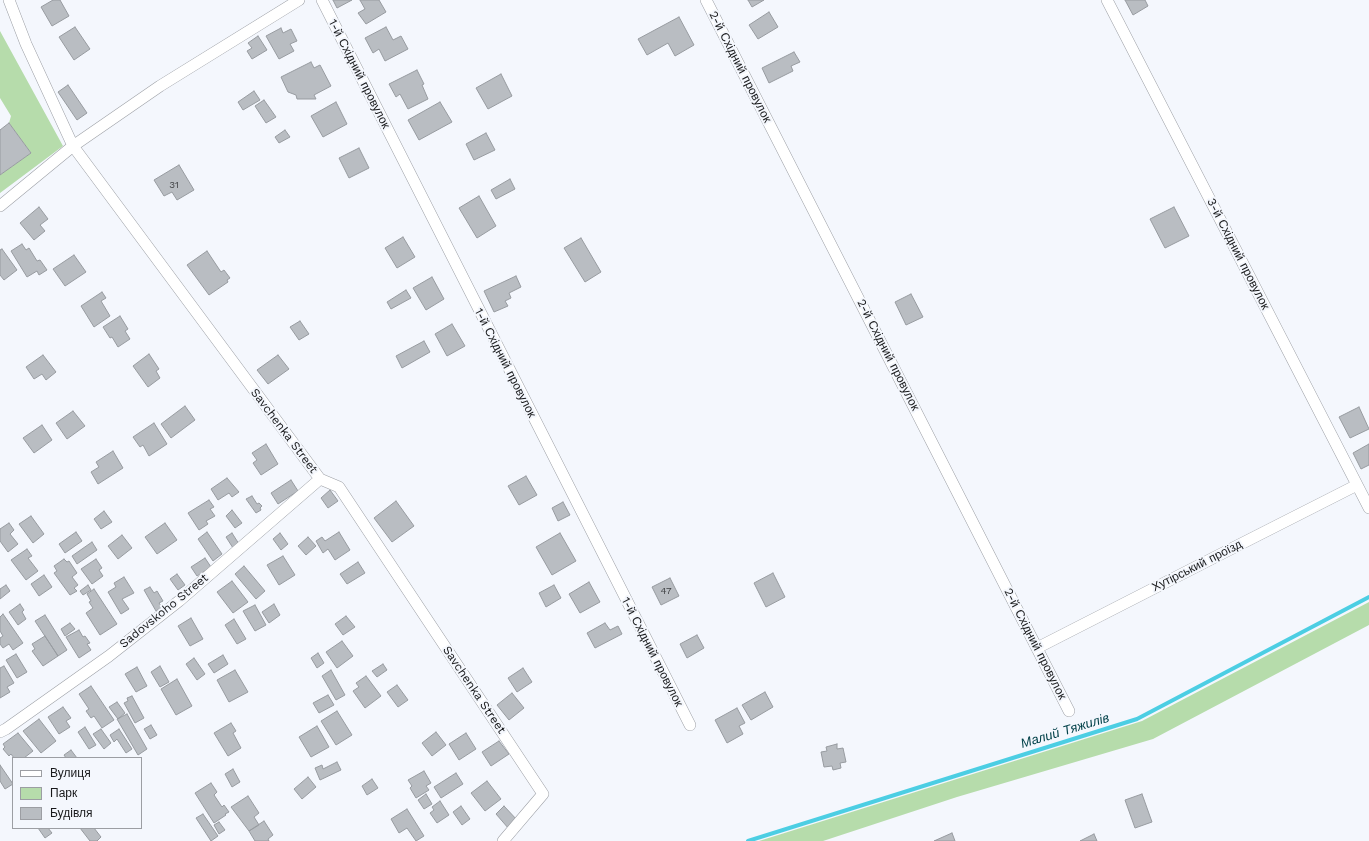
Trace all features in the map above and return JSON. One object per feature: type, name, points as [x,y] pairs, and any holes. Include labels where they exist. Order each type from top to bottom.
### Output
[{"type":"street","name":"Savchenka Street","points":[[9,0],[26,44],[73,146],[320,479],[339,487],[543,794],[503,841]]},
{"type":"street","points":[[0,206],[73,146],[160,86],[299,0]]},
{"type":"street","name":"1-й Східний провулок","points":[[322,0],[690,725]]},
{"type":"street","name":"2-й Східний провулок","points":[[706,0],[1069,711]]},
{"type":"street","name":"3-й Східний провулок","points":[[1107,0],[1369,508]]},
{"type":"street","name":"Sadovskoho Street","points":[[0,732],[109,656],[162,615],[320,479]]},
{"type":"street","name":"Хутірський проїзд","points":[[1037,648],[1357,485]]},
{"type":"green space","points":[[0,31],[63,146],[0,193],[0,175],[31,153],[9,123],[11,116],[0,98]]},
{"type":"green space","points":[[1369,602],[1369,625],[1153,739],[957,797],[823,841],[759,841],[1142,721]]},
{"type":"building","points":[[53,0],[60,0],[69,16],[52,26],[41,7]]},
{"type":"building","points":[[333,0],[352,0],[337,8]]},
{"type":"building","points":[[360,0],[379,0],[386,12],[366,24],[358,13],[365,9]]},
{"type":"building","points":[[748,0],[764,0],[752,7]]},
{"type":"building","points":[[1125,0],[1145,0],[1148,6],[1133,15]]},
{"type":"building","points":[[769,12],[778,27],[758,39],[749,25]]},
{"type":"building","points":[[679,17],[694,45],[675,56],[668,43],[647,55],[638,39]]},
{"type":"building","points":[[75,27],[90,49],[74,60],[59,37]]},
{"type":"building","points":[[386,27],[393,40],[401,36],[408,49],[385,61],[379,49],[373,53],[365,38]]},
{"type":"building","points":[[281,28],[283,33],[291,29],[297,41],[290,44],[294,51],[279,59],[266,36]]},
{"type":"building","points":[[258,36],[267,50],[252,59],[247,51],[252,48],[248,43]]},
{"type":"building","points":[[794,52],[800,62],[791,66],[793,71],[769,83],[762,68]]},
{"type":"building","points":[[311,62],[314,68],[320,65],[331,86],[314,95],[316,99],[297,99],[296,95],[288,92],[281,77]]},
{"type":"building","points":[[417,70],[424,84],[422,85],[428,99],[408,109],[400,94],[396,97],[389,84]]},
{"type":"building","points":[[501,74],[512,96],[488,109],[476,88]]},
{"type":"building","points":[[68,85],[87,113],[77,120],[58,92]]},
{"type":"building","points":[[254,91],[260,100],[243,110],[238,102]]},
{"type":"building","points":[[264,100],[276,117],[266,123],[255,106]]},
{"type":"building","points":[[336,102],[347,124],[323,137],[311,116]]},
{"type":"building","points":[[440,102],[452,122],[419,140],[408,120]]},
{"type":"building","points":[[9,123],[31,153],[0,175],[0,130]]},
{"type":"building","points":[[285,130],[290,137],[279,143],[275,137]]},
{"type":"building","points":[[486,133],[495,150],[474,160],[466,144]]},
{"type":"building","points":[[359,148],[369,168],[349,178],[339,158]]},
{"type":"building","points":[[179,165],[194,190],[177,200],[172,192],[164,196],[154,180]]},
{"type":"building","points":[[510,179],[515,189],[496,199],[491,190]]},
{"type":"building","points":[[479,196],[496,226],[477,238],[459,208]]},
{"type":"building","points":[[39,207],[48,219],[40,225],[45,231],[34,240],[20,223]]},
{"type":"building","points":[[1174,207],[1189,236],[1165,248],[1150,219]]},
{"type":"building","points":[[403,237],[415,257],[397,268],[385,248]]},
{"type":"building","points":[[581,238],[601,272],[585,282],[564,248]]},
{"type":"building","points":[[22,244],[26,250],[29,248],[37,261],[40,260],[47,270],[39,275],[37,271],[27,277],[11,251]]},
{"type":"building","points":[[2,249],[17,270],[4,280],[0,275],[0,250]]},
{"type":"building","points":[[207,251],[221,272],[224,270],[230,278],[227,280],[228,282],[209,295],[187,265]]},
{"type":"building","points":[[74,255],[86,272],[65,286],[53,269]]},
{"type":"building","points":[[516,276],[521,287],[509,293],[511,298],[505,301],[508,306],[494,312],[484,291]]},
{"type":"building","points":[[432,277],[444,299],[426,310],[413,288]]},
{"type":"building","points":[[406,290],[411,298],[391,309],[387,302]]},
{"type":"building","points":[[102,292],[106,298],[101,301],[110,316],[94,327],[81,306]]},
{"type":"building","points":[[911,294],[923,317],[906,325],[895,302]]},
{"type":"building","points":[[120,316],[128,329],[125,331],[130,339],[118,347],[103,327]]},
{"type":"building","points":[[300,321],[309,334],[299,340],[290,327]]},
{"type":"building","points":[[452,324],[465,346],[447,356],[435,334]]},
{"type":"building","points":[[424,341],[430,352],[402,368],[396,356]]},
{"type":"building","points":[[149,354],[159,369],[156,371],[160,378],[148,387],[133,366]]},
{"type":"building","points":[[43,355],[56,372],[46,380],[42,374],[34,379],[26,367]]},
{"type":"building","points":[[278,355],[289,369],[268,384],[257,370]]},
{"type":"building","points":[[185,406],[195,420],[171,438],[161,424]]},
{"type":"building","points":[[1359,407],[1369,429],[1350,438],[1339,417]]},
{"type":"building","points":[[73,411],[85,426],[67,439],[56,423]]},
{"type":"building","points":[[154,423],[167,444],[149,456],[143,445],[140,447],[133,437]]},
{"type":"building","points":[[42,425],[52,440],[34,453],[23,438]]},
{"type":"building","points":[[266,444],[278,464],[261,475],[253,463],[257,460],[252,453]]},
{"type":"building","points":[[1369,444],[1369,465],[1361,469],[1353,453]]},
{"type":"building","points":[[113,451],[123,468],[98,484],[91,472],[99,467],[96,462]]},
{"type":"building","points":[[526,476],[537,495],[519,505],[508,486]]},
{"type":"building","points":[[227,478],[239,492],[232,497],[229,493],[218,500],[211,489]]},
{"type":"building","points":[[291,480],[298,491],[278,504],[271,493]]},
{"type":"building","points":[[330,490],[338,501],[328,508],[321,498]]},
{"type":"building","points":[[252,496],[257,504],[259,503],[262,506],[260,508],[261,510],[256,513],[246,499]]},
{"type":"building","points":[[209,500],[214,507],[210,509],[215,516],[206,521],[208,524],[199,530],[188,513]]},
{"type":"building","points":[[396,501],[414,526],[392,542],[374,518]]},
{"type":"building","points":[[563,502],[570,515],[558,521],[552,508]]},
{"type":"building","points":[[232,510],[242,523],[235,528],[226,516]]},
{"type":"building","points":[[104,511],[112,522],[101,529],[94,519]]},
{"type":"building","points":[[31,516],[44,534],[33,543],[19,524]]},
{"type":"building","points":[[9,523],[14,530],[10,534],[18,544],[8,552],[0,541],[0,529]]},
{"type":"building","points":[[165,523],[177,540],[157,554],[145,537]]},
{"type":"building","points":[[76,532],[82,541],[65,553],[59,544]]},
{"type":"building","points":[[207,532],[222,554],[213,561],[198,539]]},
{"type":"building","points":[[339,532],[350,550],[335,560],[328,549],[323,553],[316,541],[322,537],[325,541]]},
{"type":"building","points":[[232,533],[239,544],[233,548],[226,537]]},
{"type":"building","points":[[280,533],[288,544],[281,550],[273,539]]},
{"type":"building","points":[[560,533],[576,561],[552,575],[536,547]]},
{"type":"building","points":[[122,535],[132,548],[118,559],[108,546]]},
{"type":"building","points":[[308,537],[316,546],[306,555],[298,546]]},
{"type":"building","points":[[92,542],[97,550],[77,564],[72,556]]},
{"type":"building","points":[[27,549],[32,556],[28,558],[38,571],[26,580],[11,560]]},
{"type":"building","points":[[283,556],[295,575],[279,585],[267,565]]},
{"type":"building","points":[[205,558],[211,567],[197,576],[191,567]]},
{"type":"building","points":[[64,559],[67,562],[69,561],[77,573],[72,577],[78,585],[74,588],[77,591],[70,595],[54,573],[57,571],[54,566]]},
{"type":"building","points":[[96,559],[102,568],[99,570],[103,576],[92,584],[81,569]]},
{"type":"building","points":[[358,562],[365,573],[347,584],[340,574]]},
{"type":"building","points":[[244,566],[265,591],[256,599],[235,574]]},
{"type":"building","points":[[773,573],[785,597],[766,607],[754,583]]},
{"type":"building","points":[[177,574],[185,585],[178,590],[170,579]]},
{"type":"building","points":[[44,575],[52,587],[39,596],[31,584]]},
{"type":"building","points":[[124,577],[134,593],[122,599],[129,609],[121,614],[108,592],[116,587],[114,583]]},
{"type":"building","points":[[670,578],[679,596],[661,605],[652,587]]},
{"type":"building","points":[[232,581],[248,602],[233,613],[217,592]]},
{"type":"building","points":[[589,582],[600,602],[580,613],[569,594]]},
{"type":"building","points":[[6,585],[10,591],[0,599],[0,589]]},
{"type":"building","points":[[88,585],[91,590],[83,595],[80,591]]},
{"type":"building","points":[[554,585],[561,598],[546,607],[539,593]]},
{"type":"building","points":[[150,587],[154,593],[157,591],[163,601],[159,603],[162,607],[156,611],[144,590]]},
{"type":"building","points":[[94,589],[117,624],[100,635],[86,613],[93,608],[89,602],[91,601],[87,594]]},
{"type":"building","points":[[20,604],[24,610],[22,612],[26,619],[18,625],[9,612]]},
{"type":"building","points":[[274,604],[280,615],[269,623],[262,612]]},
{"type":"building","points":[[255,605],[266,625],[255,631],[243,611]]},
{"type":"building","points":[[3,614],[23,643],[13,650],[9,644],[3,648],[0,644],[0,638],[3,636],[0,631],[0,617]]},
{"type":"building","points":[[45,615],[67,650],[58,656],[35,621]]},
{"type":"building","points":[[346,616],[355,627],[343,635],[335,624]]},
{"type":"building","points":[[191,618],[203,639],[190,646],[178,626]]},
{"type":"building","points":[[234,619],[246,639],[237,644],[225,625]]},
{"type":"building","points":[[70,623],[75,629],[65,636],[61,629]]},
{"type":"building","points":[[605,623],[610,630],[618,626],[622,634],[595,648],[587,633]]},
{"type":"building","points":[[79,630],[83,637],[85,636],[90,643],[87,644],[91,650],[79,658],[66,637]]},
{"type":"building","points":[[697,635],[704,648],[687,658],[680,644]]},
{"type":"building","points":[[45,636],[58,656],[43,666],[32,651],[35,649],[32,644]]},
{"type":"building","points":[[342,641],[353,656],[337,668],[326,652]]},
{"type":"building","points":[[318,653],[324,663],[317,668],[311,658]]},
{"type":"building","points":[[16,654],[27,672],[17,678],[6,660]]},
{"type":"building","points":[[223,655],[228,664],[214,673],[208,664]]},
{"type":"building","points":[[194,658],[205,674],[197,680],[186,664]]},
{"type":"building","points":[[383,664],[387,670],[377,677],[372,671]]},
{"type":"building","points":[[4,666],[14,683],[7,687],[10,692],[0,698],[0,668]]},
{"type":"building","points":[[160,666],[169,682],[160,687],[151,672]]},
{"type":"building","points":[[137,667],[147,686],[136,692],[125,674]]},
{"type":"building","points":[[523,668],[532,682],[517,692],[508,678]]},
{"type":"building","points":[[235,670],[248,692],[229,702],[217,680]]},
{"type":"building","points":[[331,670],[345,695],[336,700],[322,676]]},
{"type":"building","points":[[366,676],[381,696],[365,708],[353,691],[359,687],[356,683]]},
{"type":"building","points":[[177,679],[192,706],[176,715],[161,689]]},
{"type":"building","points":[[397,685],[408,700],[398,707],[387,692]]},
{"type":"building","points":[[91,686],[114,720],[102,728],[94,716],[91,718],[86,711],[89,709],[79,694]]},
{"type":"building","points":[[765,692],[773,707],[751,720],[742,705]]},
{"type":"building","points":[[512,693],[524,708],[509,720],[497,705]]},
{"type":"building","points":[[328,695],[334,705],[319,713],[313,703]]},
{"type":"building","points":[[132,696],[144,718],[135,723],[124,703],[128,701],[127,698]]},
{"type":"building","points":[[117,702],[125,713],[118,719],[109,707]]},
{"type":"building","points":[[63,707],[71,718],[66,721],[70,727],[59,734],[48,717]]},
{"type":"building","points":[[737,708],[745,723],[739,726],[743,734],[727,743],[715,720]]},
{"type":"building","points":[[337,711],[352,735],[336,745],[321,721]]},
{"type":"building","points":[[127,714],[147,749],[138,755],[117,719]]},
{"type":"building","points":[[39,719],[56,741],[41,753],[23,731]]},
{"type":"building","points":[[231,723],[236,731],[233,733],[241,748],[228,756],[214,733]]},
{"type":"building","points":[[151,725],[157,735],[150,739],[144,729]]},
{"type":"building","points":[[317,726],[329,747],[311,757],[299,737]]},
{"type":"building","points":[[85,727],[96,745],[89,749],[78,732]]},
{"type":"building","points":[[101,729],[111,743],[104,749],[93,734]]},
{"type":"building","points":[[119,729],[132,749],[126,753],[117,739],[114,742],[110,735]]},
{"type":"building","points":[[436,732],[446,745],[432,756],[422,743]]},
{"type":"building","points":[[18,733],[33,751],[25,757],[13,757],[11,754],[9,756],[3,749],[5,747],[3,744]]},
{"type":"building","points":[[466,733],[476,749],[459,760],[449,744]]},
{"type":"building","points":[[499,741],[509,754],[491,766],[482,752]]},
{"type":"building","points":[[837,744],[837,749],[843,748],[846,762],[840,763],[841,768],[833,770],[832,766],[824,767],[821,752],[827,751],[826,747]]},
{"type":"building","points":[[71,750],[76,757],[65,757],[64,755]]},
{"type":"building","points":[[337,762],[341,770],[320,780],[315,768],[322,765],[323,769]]},
{"type":"building","points":[[0,765],[12,785],[5,789],[0,781]]},
{"type":"building","points":[[233,769],[240,782],[232,787],[225,774]]},
{"type":"building","points":[[424,771],[431,783],[426,786],[429,790],[416,798],[410,788],[412,786],[408,780]]},
{"type":"building","points":[[456,773],[463,784],[441,798],[434,787]]},
{"type":"building","points":[[308,777],[316,787],[302,799],[294,789]]},
{"type":"building","points":[[372,779],[378,788],[367,795],[362,786]]},
{"type":"building","points":[[487,781],[501,799],[485,811],[471,793]]},
{"type":"building","points":[[211,783],[217,792],[214,795],[222,807],[224,805],[229,812],[214,823],[195,793]]},
{"type":"building","points":[[426,794],[432,804],[424,809],[418,800]]},
{"type":"building","points":[[1142,794],[1152,822],[1135,828],[1125,800]]},
{"type":"building","points":[[248,796],[259,813],[254,817],[259,825],[249,831],[231,807]]},
{"type":"building","points":[[440,801],[449,815],[437,823],[430,813],[434,810],[432,807]]},
{"type":"building","points":[[461,806],[470,819],[462,825],[453,812]]},
{"type":"building","points":[[504,806],[518,821],[509,829],[496,814]]},
{"type":"building","points":[[407,809],[424,836],[416,841],[407,828],[399,833],[391,819]]},
{"type":"building","points":[[203,814],[218,836],[211,841],[196,818]]},
{"type":"building","points":[[264,821],[273,835],[268,839],[269,841],[255,841],[249,831]]},
{"type":"building","points":[[219,822],[225,830],[219,834],[214,825]]},
{"type":"building","points":[[39,829],[49,829],[52,833],[45,838]]},
{"type":"building","points":[[81,829],[95,829],[101,837],[97,841],[90,841]]},
{"type":"building","points":[[952,833],[955,841],[934,841]]},
{"type":"building","points":[[1094,834],[1097,841],[1080,841]]},
{"type":"waterway","name":"Малий Тяжилів","points":[[748,841],[1137,719],[1369,597]]}]
